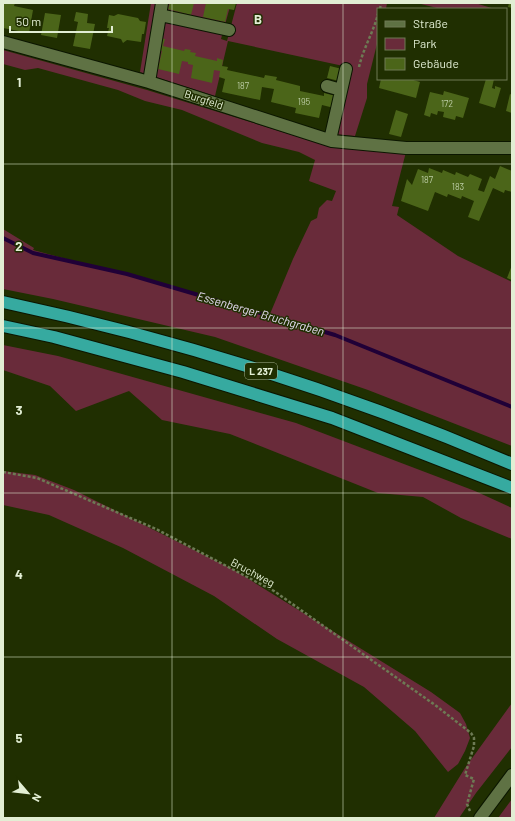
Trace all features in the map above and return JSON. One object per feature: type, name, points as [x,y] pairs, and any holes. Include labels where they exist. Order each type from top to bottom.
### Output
[{"type":"highway","name":"L 237","points":[[3,302],[121,330],[282,377],[376,410],[465,444],[512,464]]},
{"type":"highway","name":"L 237","points":[[3,326],[54,337],[183,372],[332,418],[512,488]]},
{"type":"street","points":[[149,82],[161,9],[229,30]]},
{"type":"street","name":"Burgfeld","points":[[3,42],[149,82],[330,140],[406,148],[512,148]]},
{"type":"street","points":[[330,140],[346,69]]},
{"type":"street","points":[[327,86],[341,90]]},
{"type":"street","points":[[476,816],[512,775]]},
{"type":"path","name":"Bruchweg","points":[[3,472],[37,478],[156,529],[274,592],[434,704],[471,733],[474,738],[474,746],[465,775],[474,779],[467,804],[476,816]]},
{"type":"green space","points":[[151,3],[231,3],[221,39],[227,41],[237,3],[387,3],[386,8],[377,8],[377,44],[367,84],[367,98],[355,136],[334,134],[348,67],[228,41],[215,96],[140,72]]},
{"type":"green space","points":[[417,3],[475,3],[492,8],[437,8]]},
{"type":"green space","points":[[3,50],[147,90],[321,144],[406,152],[392,206],[399,207],[397,215],[458,256],[512,282],[512,446],[368,390],[215,337],[53,299],[3,289],[3,229],[34,248],[33,250],[270,314],[311,221],[317,218],[319,208],[327,200],[332,201],[336,191],[309,181],[315,160],[299,152],[262,143],[182,110],[145,101],[118,90],[38,68],[25,70],[3,64]]},
{"type":"green space","points":[[3,345],[58,356],[296,423],[475,491],[512,508],[512,539],[461,518],[423,497],[378,493],[230,434],[162,420],[129,391],[76,411],[50,386],[3,370]]},
{"type":"green space","points":[[3,471],[35,475],[74,490],[234,570],[431,692],[460,713],[466,724],[470,738],[458,764],[448,772],[415,731],[364,687],[277,639],[214,596],[123,548],[49,515],[3,505]]},
{"type":"green space","points":[[512,703],[512,747],[476,793],[459,818],[434,818],[465,768]]},
{"type":"green space","points":[[512,799],[512,818],[498,818]]},
{"type":"building","points":[[3,3],[15,3],[14,6],[33,10],[29,33],[3,28]]},
{"type":"building","points":[[170,3],[194,3],[191,15],[168,9]]},
{"type":"building","points":[[206,3],[236,3],[234,10],[228,9],[225,22],[203,17]]},
{"type":"building","points":[[509,3],[512,3],[512,8],[508,7]]},
{"type":"building","points":[[76,12],[88,14],[87,23],[95,24],[90,49],[73,46],[78,22],[74,21]]},
{"type":"building","points":[[45,13],[61,15],[57,38],[41,35]]},
{"type":"building","points":[[118,14],[138,18],[140,21],[146,22],[141,42],[127,40],[123,43],[121,39],[107,36],[109,28],[107,28],[109,15],[114,16]]},
{"type":"building","points":[[159,38],[165,39],[163,46],[184,51],[185,49],[191,50],[190,52],[196,53],[195,56],[217,61],[217,58],[223,60],[222,66],[228,67],[227,70],[264,78],[265,75],[277,77],[276,80],[300,86],[300,91],[324,96],[324,93],[336,96],[334,108],[322,105],[319,118],[295,113],[296,108],[271,102],[274,89],[262,87],[260,100],[222,92],[225,79],[219,77],[220,71],[214,70],[212,83],[191,78],[193,65],[188,64],[188,62],[182,61],[179,74],[158,69],[162,51],[156,50]]},
{"type":"building","points":[[330,66],[342,69],[339,81],[327,78]]},
{"type":"building","points":[[381,80],[413,80],[420,82],[416,98],[379,88]]},
{"type":"building","points":[[486,80],[494,80],[492,88],[495,89],[495,86],[501,88],[495,108],[479,103]]},
{"type":"building","points":[[444,91],[469,98],[463,118],[456,116],[455,120],[443,117],[444,112],[438,111],[437,115],[431,113],[430,117],[424,115],[430,92],[443,95]]},
{"type":"building","points":[[510,94],[512,95],[512,113],[506,111]]},
{"type":"building","points":[[396,110],[408,114],[401,137],[389,134]]},
{"type":"building","points":[[500,166],[512,171],[512,192],[505,190],[504,193],[493,188],[479,221],[468,217],[474,201],[462,196],[461,199],[448,194],[447,197],[435,192],[428,211],[401,201],[407,179],[412,185],[418,169],[428,173],[429,168],[442,173],[443,170],[455,175],[456,172],[468,177],[470,174],[482,179],[478,190],[484,192],[490,176],[495,179]]},
{"type":"building","points":[[512,265],[512,280],[507,278]]},
{"type":"waterway","name":"Essenberger Bruchgraben","points":[[3,238],[33,253],[127,274],[335,335],[512,407]]}]
